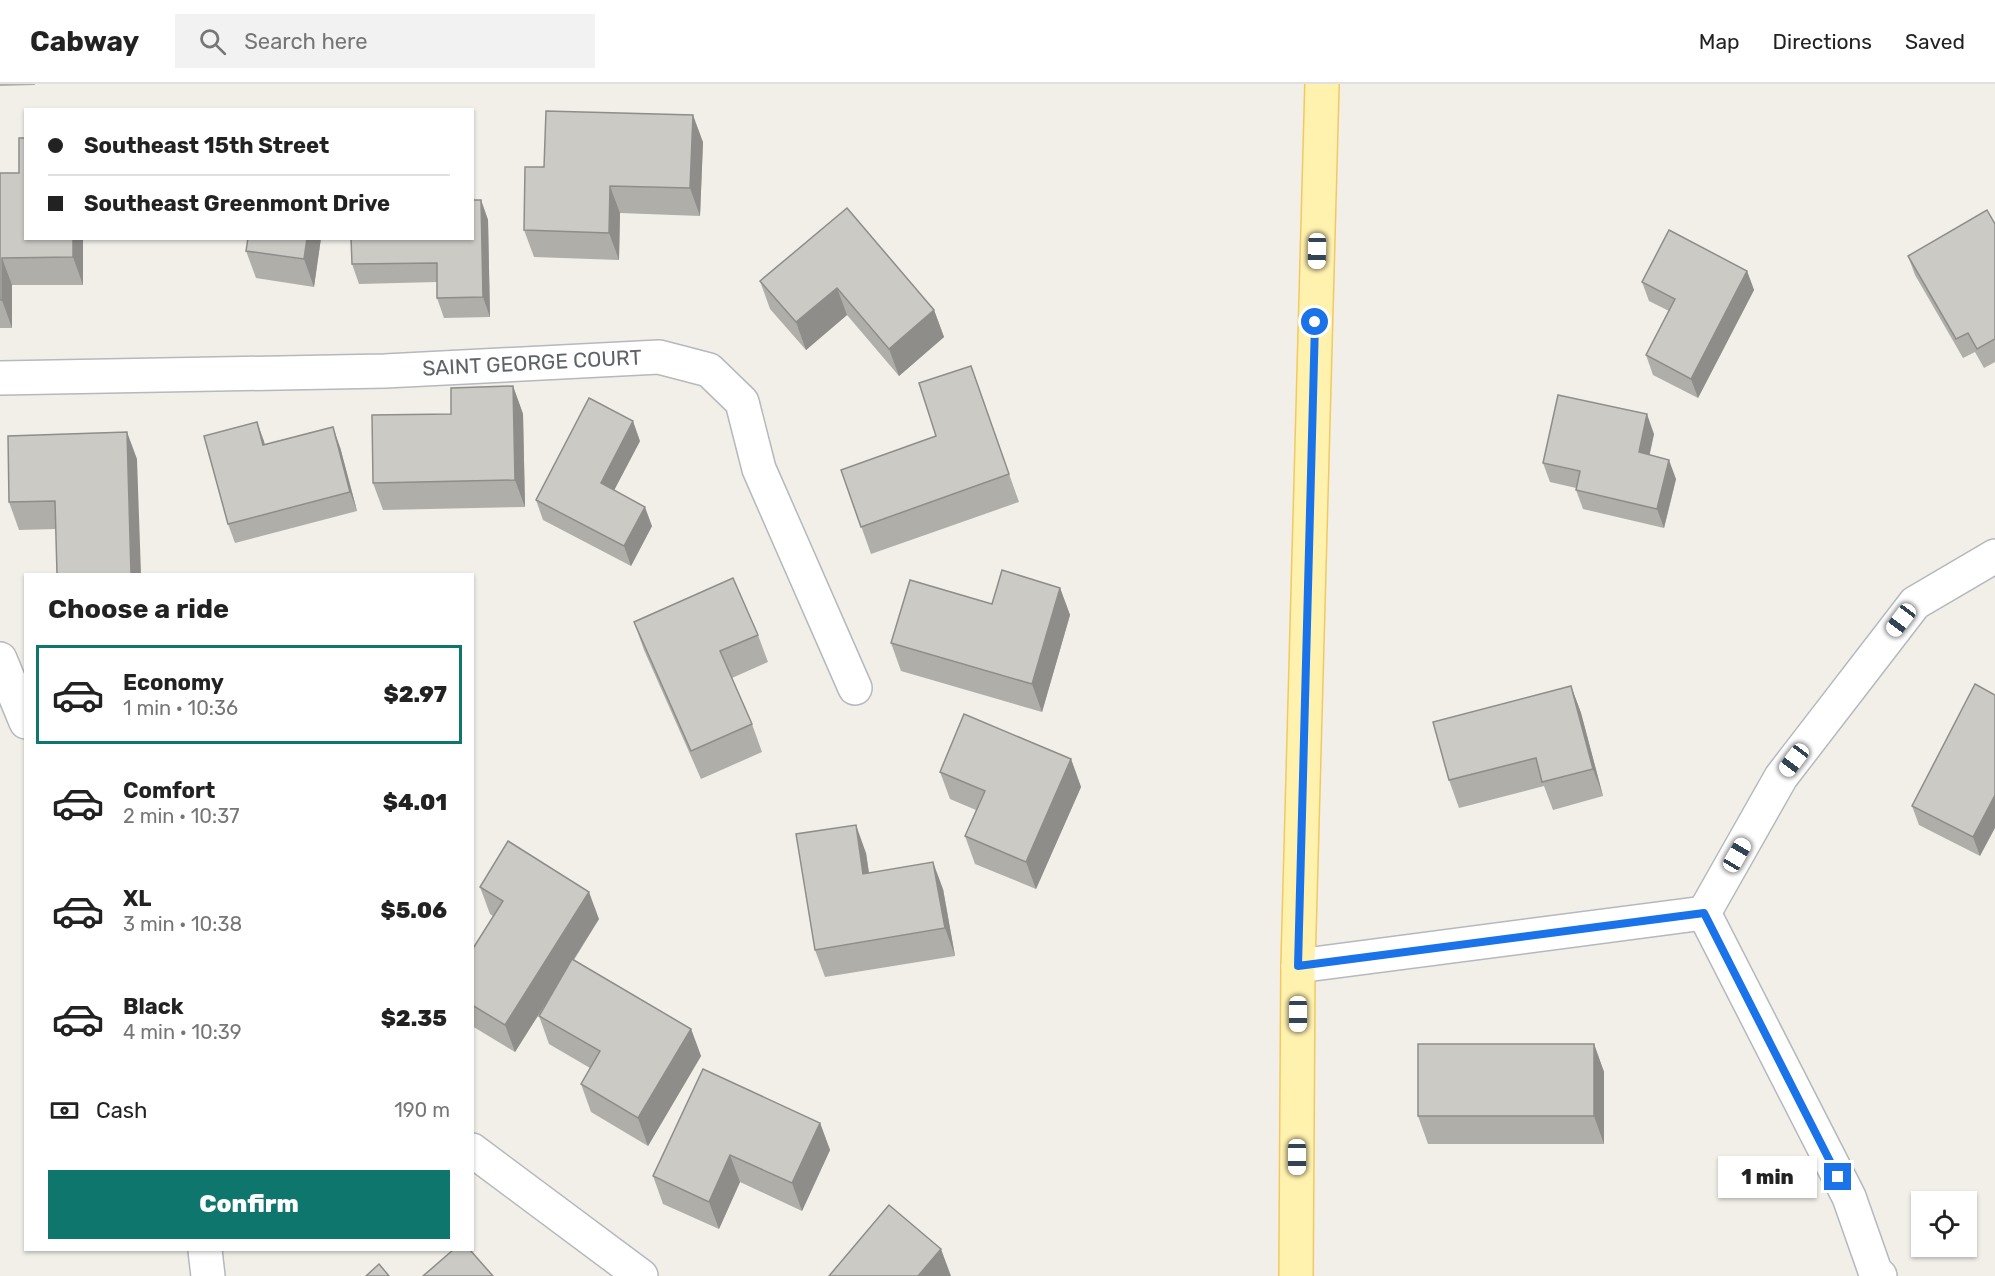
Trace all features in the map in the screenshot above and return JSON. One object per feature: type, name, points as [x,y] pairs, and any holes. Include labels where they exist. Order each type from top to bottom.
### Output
[{"type":"main road","points":[[1296,1276],[1298,966],[1322,84]]},
{"type":"street","name":"SAINT GEORGE COURT","points":[[0,378],[386,371],[659,357],[709,370],[742,402],[759,469],[855,688]]},
{"type":"street","points":[[1704,913],[1781,777],[1915,603],[1995,556]]},
{"type":"street","points":[[0,659],[24,717]]},
{"type":"street","points":[[1298,966],[1704,913]]},
{"type":"street","points":[[1704,913],[1849,1197],[1875,1271],[1880,1276]]},
{"type":"street","points":[[474,1151],[641,1276]]},
{"type":"street","points":[[205,1251],[208,1276]]},
{"type":"building","points":[[546,111],[693,115],[690,188],[610,186],[609,233],[524,230],[525,167],[544,167]]},
{"type":"building","points":[[19,138],[24,138],[24,240],[73,240],[73,257],[2,258],[2,300],[0,300],[0,173],[19,173]]},
{"type":"building","points":[[474,200],[481,200],[483,297],[437,298],[437,263],[352,264],[351,240],[474,240]]},
{"type":"building","points":[[847,208],[934,310],[889,349],[837,288],[796,322],[760,281]]},
{"type":"building","points":[[1987,210],[1995,224],[1995,339],[1977,349],[1968,333],[1956,339],[1908,256]]},
{"type":"building","points":[[1669,230],[1747,271],[1691,379],[1646,355],[1675,299],[1642,282]]},
{"type":"building","points":[[248,240],[307,240],[304,259],[246,251]]},
{"type":"building","points":[[971,366],[1009,474],[861,527],[841,470],[936,436],[919,383]]},
{"type":"building","points":[[513,386],[515,480],[373,483],[372,415],[451,414],[451,388]]},
{"type":"building","points":[[1558,395],[1647,414],[1639,452],[1669,460],[1657,509],[1576,490],[1580,471],[1543,463]]},
{"type":"building","points":[[589,398],[633,421],[601,483],[645,507],[624,546],[536,500]]},
{"type":"building","points":[[257,422],[263,445],[333,427],[350,492],[228,524],[204,436]]},
{"type":"building","points":[[127,432],[131,573],[57,573],[55,501],[9,502],[8,436]]},
{"type":"building","points":[[1002,570],[1060,588],[1032,684],[891,643],[910,580],[992,604]]},
{"type":"building","points":[[733,578],[758,635],[720,651],[752,724],[691,751],[634,622]]},
{"type":"building","points":[[1975,684],[1995,695],[1995,795],[1973,837],[1912,806]]},
{"type":"building","points":[[1571,686],[1593,769],[1542,782],[1536,758],[1449,780],[1433,722]]},
{"type":"building","points":[[964,714],[1071,759],[1026,862],[965,836],[985,791],[940,772]]},
{"type":"building","points":[[856,825],[863,874],[933,862],[945,928],[815,950],[796,834]]},
{"type":"building","points":[[508,841],[589,892],[505,1025],[474,1006],[474,947],[503,901],[480,887]]},
{"type":"building","points":[[572,959],[691,1029],[638,1118],[581,1084],[600,1051],[539,1016]]},
{"type":"building","points":[[1418,1044],[1594,1044],[1594,1116],[1418,1116]]},
{"type":"building","points":[[703,1069],[820,1123],[792,1183],[730,1155],[709,1202],[653,1176]]},
{"type":"building","points":[[889,1205],[941,1249],[918,1276],[829,1276]]},
{"type":"building","points":[[452,1251],[471,1251],[493,1276],[423,1276]]},
{"type":"building","points":[[379,1264],[389,1276],[366,1276]]},
{"type":"route","points":[[1315,322],[1298,966],[1704,913],[1838,1177]]}]
